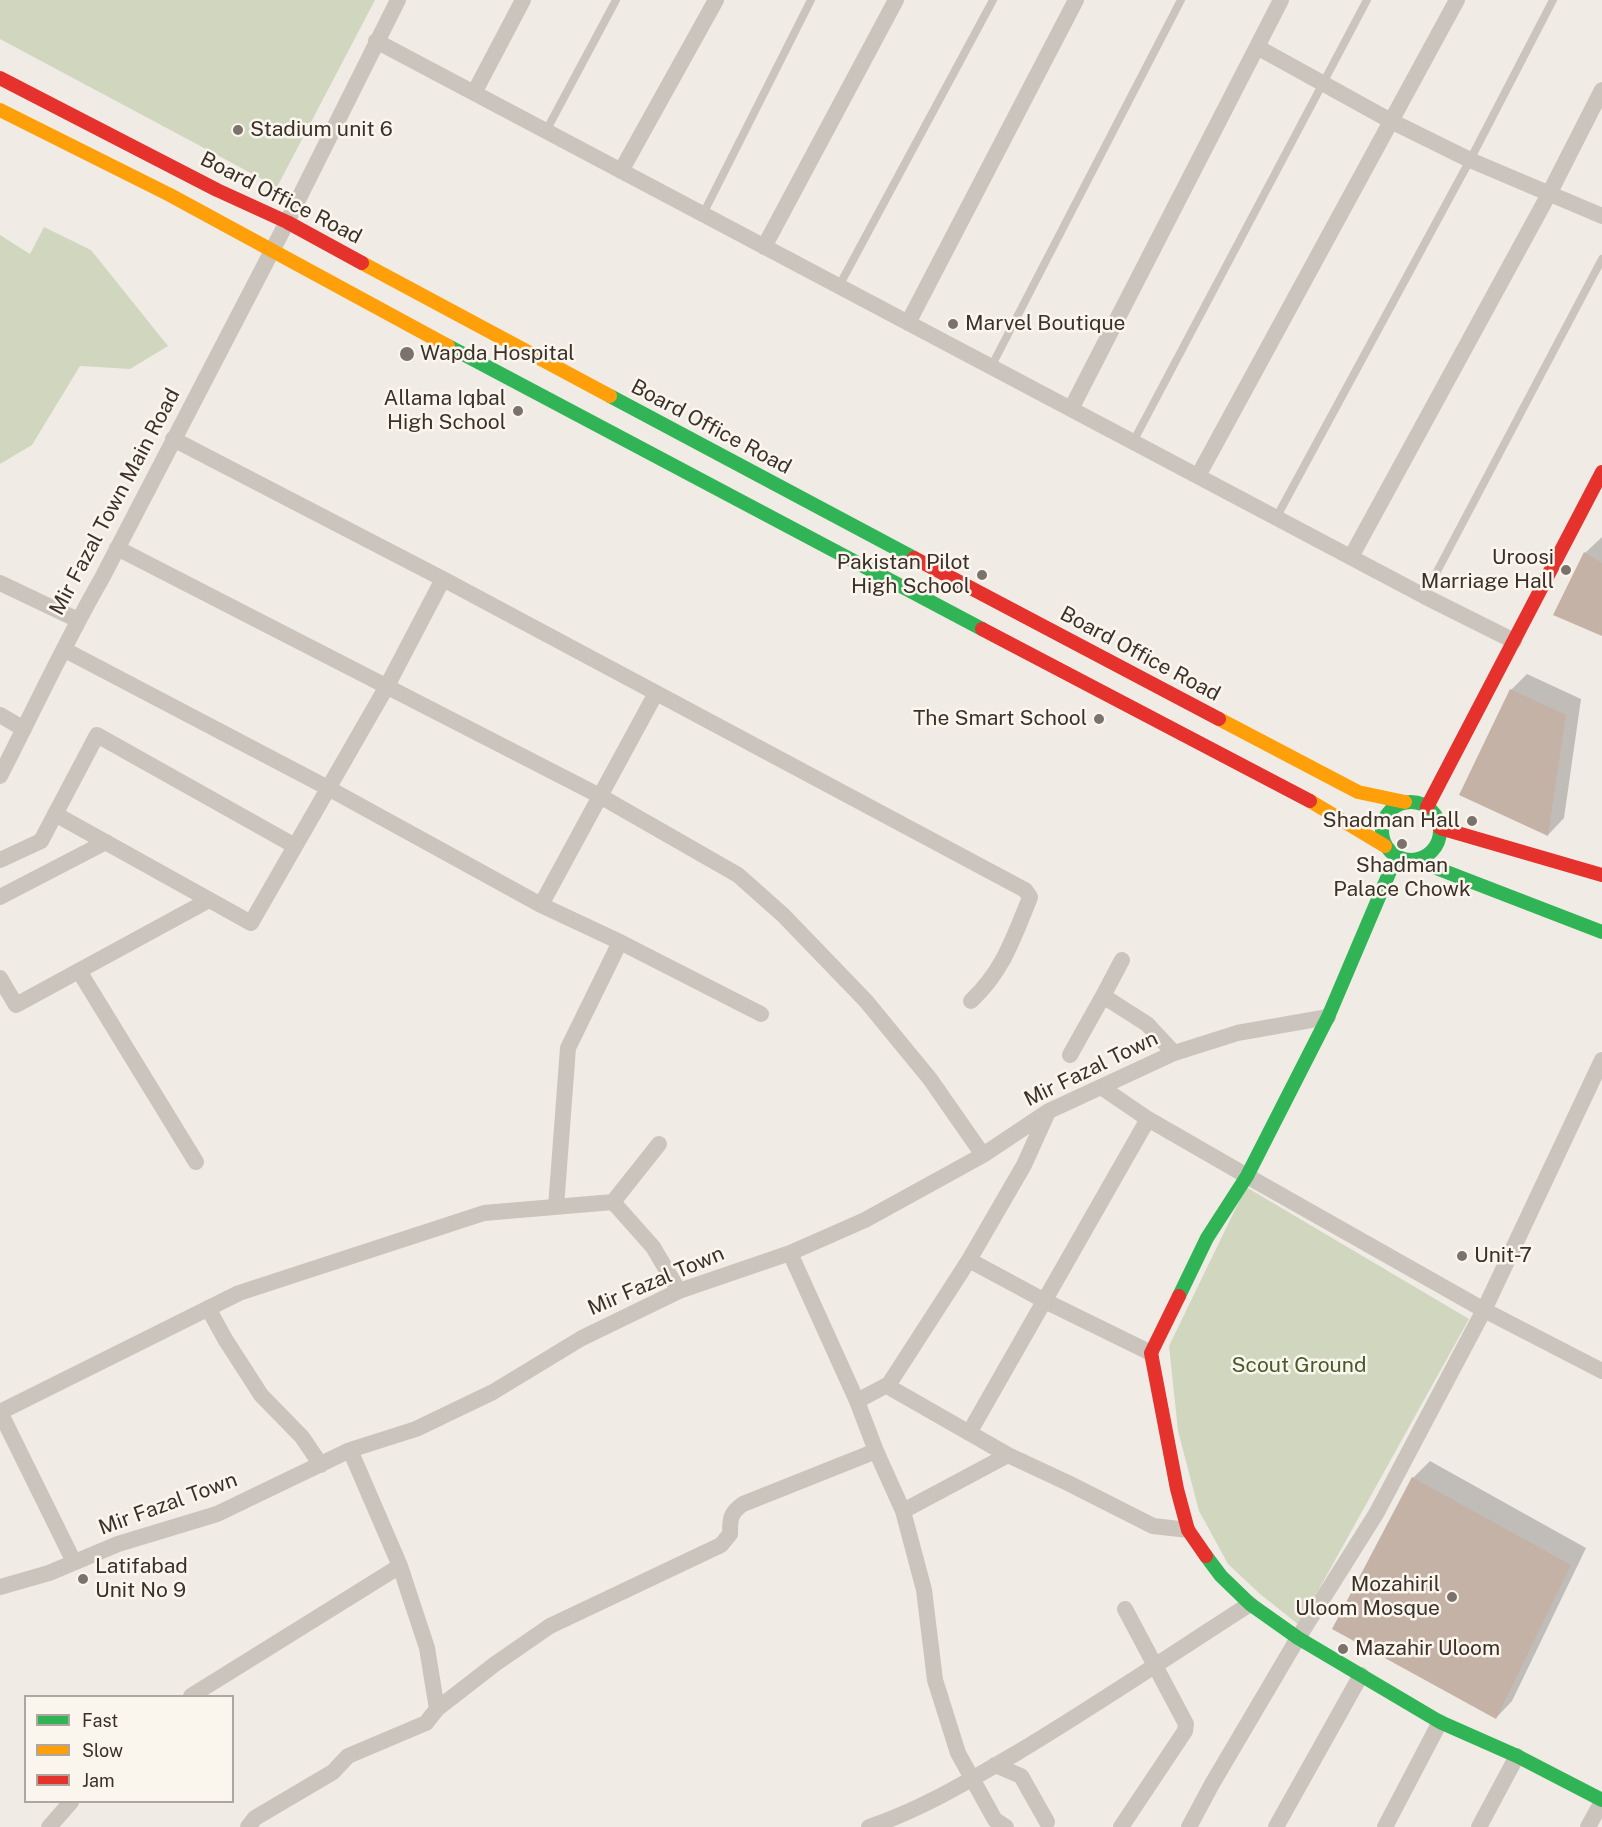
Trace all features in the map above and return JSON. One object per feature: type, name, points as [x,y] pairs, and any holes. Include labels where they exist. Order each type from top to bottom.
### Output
[{"type":"street","name":"Mir Fazal Town Main Road","points":[[0,776],[78,620],[273,250],[398,0]]},
{"type":"street","points":[[474,93],[524,0]]},
{"type":"street","points":[[621,171],[716,0]]},
{"type":"street","points":[[765,247],[896,0]]},
{"type":"street","points":[[908,323],[1076,0]]},
{"type":"street","points":[[1071,409],[1281,0]]},
{"type":"street","points":[[1198,476],[1457,0]]},
{"type":"street","points":[[376,41],[1276,518],[1514,641]]},
{"type":"street","points":[[1257,47],[1391,121],[1470,160],[1602,216]]},
{"type":"street","name":"Board Office Road","points":[[0,78],[217,190],[287,222],[753,474],[1358,792],[1405,802]]},
{"type":"street","points":[[1351,557],[1549,194],[1602,90]]},
{"type":"street","points":[[0,110],[170,195],[503,376],[1300,795],[1385,846],[1396,857],[1418,861],[1602,932]]},
{"type":"street","points":[[173,439],[443,579],[1028,893],[1029,900],[997,972],[986,987],[971,1001]]},
{"type":"street","points":[[1427,807],[1602,472]]},
{"type":"street","points":[[117,548],[600,796],[738,875],[783,915],[866,1001],[930,1079],[983,1155]]},
{"type":"street","points":[[55,814],[251,923],[387,686],[443,579]]},
{"type":"street","points":[[0,583],[78,620]]},
{"type":"street","points":[[65,650],[328,788],[541,905],[620,942],[761,1014]]},
{"type":"street","points":[[541,905],[656,693]]},
{"type":"street","points":[[0,715],[24,729]]},
{"type":"street","points":[[0,860],[41,841],[97,735],[295,846]]},
{"type":"street","points":[[1385,846],[1382,837],[1384,819],[1396,806],[1405,802],[1414,802],[1427,807],[1435,815],[1440,828],[1440,839],[1429,856],[1418,861]]},
{"type":"street","points":[[1440,828],[1602,875]]},
{"type":"street","points":[[0,897],[106,842]]},
{"type":"street","points":[[1396,857],[1328,1017],[1247,1176],[1207,1238],[1151,1353],[1168,1446],[1188,1530],[1221,1576],[1250,1604],[1298,1638],[1440,1722],[1517,1756],[1602,1801],[1588,1827]]},
{"type":"street","points":[[0,978],[16,1005],[209,900]]},
{"type":"street","points":[[556,1206],[568,1048],[620,942]]},
{"type":"street","points":[[1070,1055],[1122,960]]},
{"type":"street","points":[[79,971],[196,1162]]},
{"type":"street","points":[[1103,996],[1147,1024],[1174,1053]]},
{"type":"street","name":"Mir Fazal Town","points":[[0,1587],[49,1573],[118,1544],[217,1514],[350,1450],[416,1430],[493,1392],[582,1338],[679,1291],[790,1253],[865,1220],[983,1155],[1048,1111],[1174,1053],[1237,1033],[1328,1017]]},
{"type":"street","points":[[1189,1827],[1298,1638],[1376,1514],[1484,1310],[1602,1060]]},
{"type":"street","points":[[1101,1087],[1148,1119],[1247,1176],[1484,1310],[1602,1371]]},
{"type":"street","points":[[857,1401],[889,1384],[969,1260],[1024,1165],[1048,1111]]},
{"type":"street","points":[[969,1432],[1148,1119]]},
{"type":"street","points":[[74,1562],[0,1412],[239,1293],[484,1213],[613,1202],[659,1144]]},
{"type":"street","points":[[613,1202],[653,1247],[679,1291]]},
{"type":"street","points":[[790,1253],[857,1401],[903,1511],[924,1590],[935,1680],[958,1753],[994,1820],[1006,1827]]},
{"type":"street","points":[[969,1260],[1045,1301],[1151,1353]]},
{"type":"street","points":[[208,1308],[261,1395],[302,1437],[321,1465]]},
{"type":"street","points":[[889,1384],[891,1389],[1008,1455],[1153,1526],[1188,1530]]},
{"type":"street","points":[[350,1450],[400,1566],[427,1648],[437,1709]]},
{"type":"street","points":[[248,1827],[255,1818],[333,1772],[348,1756],[426,1724],[437,1709],[495,1664],[550,1626],[721,1545],[730,1534],[730,1519],[733,1511],[743,1504],[876,1451]]},
{"type":"street","points":[[903,1511],[1008,1455]]},
{"type":"street","points":[[193,1695],[400,1566]]},
{"type":"street","points":[[869,1827],[901,1816],[995,1766],[1057,1729],[1250,1604]]},
{"type":"street","points":[[1121,1827],[1185,1731],[1186,1724],[1125,1609]]},
{"type":"street","points":[[1276,1827],[1360,1675]]},
{"type":"street","points":[[1385,1827],[1440,1722]]},
{"type":"street","points":[[1479,1827],[1517,1756]]},
{"type":"street","points":[[995,1766],[1021,1776],[1047,1822]]},
{"type":"street","points":[[49,1827],[70,1803]]},
{"type":"lane","points":[[546,131],[615,0]]},
{"type":"lane","points":[[703,214],[811,0]]},
{"type":"lane","points":[[839,286],[993,0]]},
{"type":"lane","points":[[992,367],[1181,0]]},
{"type":"lane","points":[[1133,442],[1367,0]]},
{"type":"lane","points":[[1276,518],[1470,160],[1553,0]]},
{"type":"lane","points":[[1424,596],[1602,259]]},
{"type":"green space","name":"Stadium unit 6","points":[[0,0],[375,0],[277,187],[0,39]]},
{"type":"green space","points":[[44,227],[91,250],[168,346],[130,369],[80,366],[32,445],[0,464],[0,235],[30,254]]},
{"type":"green space","name":"Scout Ground","points":[[1246,1187],[1469,1319],[1299,1625],[1260,1594],[1228,1564],[1199,1511],[1178,1431],[1169,1346]]},
{"type":"building","name":"Uroosi Marriage Hall","points":[[1584,552],[1602,563],[1602,636],[1553,615]]},
{"type":"building","name":"Shadman Hall","points":[[1510,689],[1566,715],[1548,836],[1459,795]]},
{"type":"building","name":"Mozahiril Uloom Mosque","points":[[1412,1477],[1571,1565],[1496,1719],[1332,1629]]},
{"type":"traffic: fast","points":[[448,346],[982,629]]},
{"type":"traffic: fast","points":[[610,396],[914,558]]},
{"type":"traffic: fast","points":[[1405,802],[1417,802],[1432,810],[1440,825],[1440,831],[1440,837],[1432,852],[1417,860],[1405,860],[1390,852],[1382,837],[1382,825],[1390,810],[1405,802]]},
{"type":"traffic: fast","points":[[1179,1296],[1207,1238],[1247,1176],[1328,1017],[1396,857]]},
{"type":"traffic: fast","points":[[1418,861],[1602,932]]},
{"type":"traffic: fast","points":[[1206,1556],[1221,1576],[1250,1604],[1298,1638],[1440,1722],[1517,1756],[1602,1800]]},
{"type":"traffic: slow","points":[[0,110],[170,195],[448,346]]},
{"type":"traffic: slow","points":[[362,263],[610,396]]},
{"type":"traffic: slow","points":[[1219,719],[1358,792],[1405,802]]},
{"type":"traffic: slow","points":[[1310,801],[1385,846]]},
{"type":"traffic: jam","points":[[0,78],[217,190],[287,222],[362,263]]},
{"type":"traffic: jam","points":[[1427,807],[1602,472]]},
{"type":"traffic: jam","points":[[914,558],[1219,719]]},
{"type":"traffic: jam","points":[[982,629],[1310,801]]},
{"type":"traffic: jam","points":[[1440,828],[1602,875]]},
{"type":"traffic: jam","points":[[1179,1296],[1151,1353],[1177,1489],[1188,1530],[1206,1556]]},
{"type":"place","name":"Stadium unit 6","points":[[238,130]]},
{"type":"place","name":"Marvel Boutique","points":[[953,324]]},
{"type":"place","name":"Wapda Hospital","points":[[407,354]]},
{"type":"place","name":"Allama Iqbal High School","points":[[518,411]]},
{"type":"place","name":"Uroosi Marriage Hall","points":[[1566,570]]},
{"type":"place","name":"Pakistan Pilot High School","points":[[982,575]]},
{"type":"place","name":"The Smart School","points":[[1099,719]]},
{"type":"place","name":"Shadman Hall","points":[[1472,821]]},
{"type":"place","name":"Shadman Palace Chowk","points":[[1402,844]]},
{"type":"place","name":"Unit-7","points":[[1462,1256]]},
{"type":"place","name":"Latifabad Unit No 9","points":[[83,1579]]},
{"type":"place","name":"Mozahiril Uloom Mosque","points":[[1452,1597]]},
{"type":"place","name":"Mazahir Uloom","points":[[1343,1649]]}]
